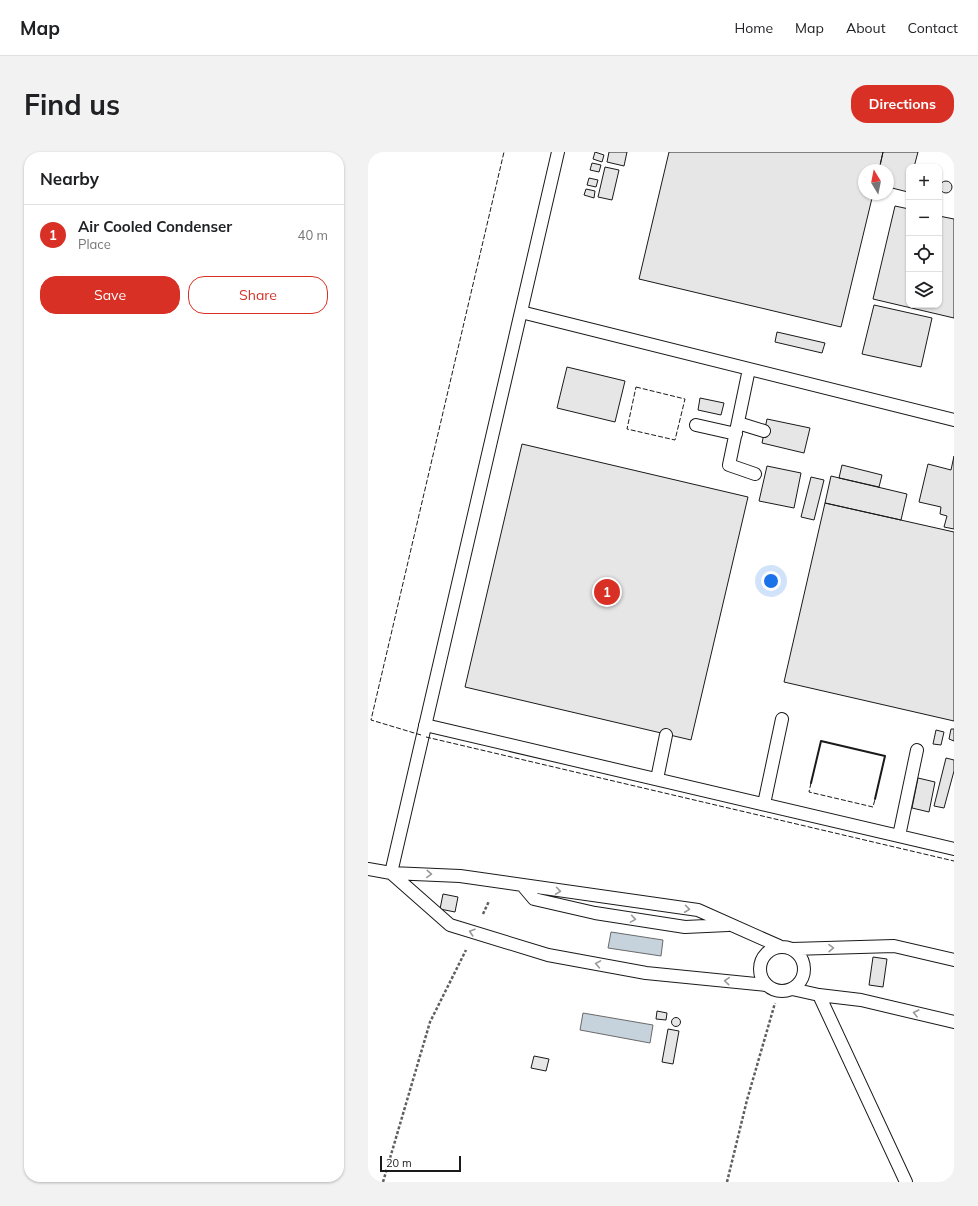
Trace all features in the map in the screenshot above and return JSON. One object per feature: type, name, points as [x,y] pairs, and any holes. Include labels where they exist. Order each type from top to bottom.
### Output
[{"type":"lane","points":[[390,873],[558,152]]},
{"type":"lane","points":[[521,312],[954,420]]},
{"type":"lane","points":[[749,368],[729,466],[755,474]]},
{"type":"lane","points":[[696,425],[764,430]]},
{"type":"lane","points":[[764,804],[782,719]]},
{"type":"lane","points":[[425,725],[954,849]]},
{"type":"lane","points":[[657,779],[666,735]]},
{"type":"lane","points":[[899,836],[917,750]]},
{"type":"lane","points":[[368,869],[390,873],[460,876],[698,910],[779,946],[792,949],[894,946],[954,960]]},
{"type":"lane","points":[[390,873],[450,924],[548,955],[638,972],[766,985],[778,991],[792,989],[819,995],[861,1000],[954,1022]]},
{"type":"lane","points":[[523,886],[534,899],[595,913],[684,927],[731,925]]},
{"type":"lane","points":[[766,985],[759,972],[762,958],[772,948],[779,946]]},
{"type":"lane","points":[[792,949],[802,958],[804,965],[802,979],[792,989]]},
{"type":"lane","points":[[819,995],[906,1182]]},
{"type":"path","points":[[383,1182],[430,1022],[475,933],[497,882]]},
{"type":"path","points":[[727,1182],[747,1100],[778,991]]},
{"type":"shaded area","points":[[611,932],[663,940],[661,956],[608,948]]},
{"type":"shaded area","points":[[583,1013],[653,1025],[650,1043],[580,1030]]},
{"type":"building","points":[[595,152],[604,155],[602,162],[593,159]]},
{"type":"building","points":[[609,152],[627,152],[624,166],[607,162]]},
{"type":"building","points":[[669,152],[883,152],[880,164],[858,164],[858,200],[872,200],[841,327],[639,279]]},
{"type":"building","points":[[883,152],[918,152],[915,164],[906,164],[906,192],[894,188],[894,164],[880,164]]},
{"type":"building","points":[[592,163],[601,165],[599,172],[590,170]]},
{"type":"building","points":[[605,167],[619,170],[612,200],[598,197]]},
{"type":"building","points":[[589,178],[598,180],[596,187],[587,185]]},
{"type":"building","points":[[942,182],[951,182],[951,192],[942,192]]},
{"type":"building","points":[[586,189],[595,191],[594,198],[584,195]]},
{"type":"building","points":[[895,206],[906,208],[906,307],[873,299]]},
{"type":"building","points":[[942,217],[954,219],[954,318],[911,308],[942,308]]},
{"type":"building","points":[[874,305],[932,318],[921,367],[862,354]]},
{"type":"building","points":[[777,332],[825,343],[822,353],[775,342]]},
{"type":"building","points":[[567,367],[625,381],[615,422],[557,408]]},
{"type":"building","points":[[700,398],[724,403],[721,415],[698,410]]},
{"type":"building","points":[[767,419],[810,428],[804,453],[762,443]]},
{"type":"building","points":[[522,444],[748,497],[691,740],[465,687]]},
{"type":"building","points":[[954,456],[954,529],[944,527],[947,516],[940,514],[941,507],[919,502],[928,464],[951,470]]},
{"type":"building","points":[[842,465],[882,475],[879,487],[839,478]]},
{"type":"building","points":[[767,466],[801,473],[794,508],[759,501]]},
{"type":"building","points":[[831,476],[907,494],[901,520],[825,503]]},
{"type":"building","points":[[811,477],[824,480],[814,520],[801,517]]},
{"type":"building","points":[[825,503],[954,532],[954,721],[784,682]]},
{"type":"building","points":[[951,729],[954,729],[954,741],[949,739]]},
{"type":"building","points":[[936,730],[944,732],[941,745],[933,744]]},
{"type":"building","points":[[946,758],[954,760],[954,771],[944,808],[934,806]]},
{"type":"building","points":[[918,778],[935,782],[929,812],[912,808]]},
{"type":"building","points":[[443,894],[458,897],[455,912],[440,909]]},
{"type":"building","points":[[873,957],[887,959],[883,987],[869,985]]},
{"type":"building","points":[[657,1011],[667,1013],[666,1020],[656,1019]]},
{"type":"building","points":[[676,1017],[681,1022],[676,1027],[671,1022]]},
{"type":"building","points":[[668,1029],[679,1031],[673,1064],[662,1062]]},
{"type":"building","points":[[534,1056],[549,1059],[546,1071],[531,1068]]},
{"type":"fence","points":[[421,735],[371,720],[504,152]]},
{"type":"fence","points":[[636,387],[685,399],[675,440],[627,429],[636,387]]},
{"type":"fence","points":[[426,737],[954,861]]},
{"type":"fence","points":[[811,783],[809,792],[873,807],[875,799]]},
{"type":"wall","points":[[811,783],[821,741],[885,756],[875,799]]},
{"type":"place","name":"Air Cooled Condenser","points":[[607,592]]}]
